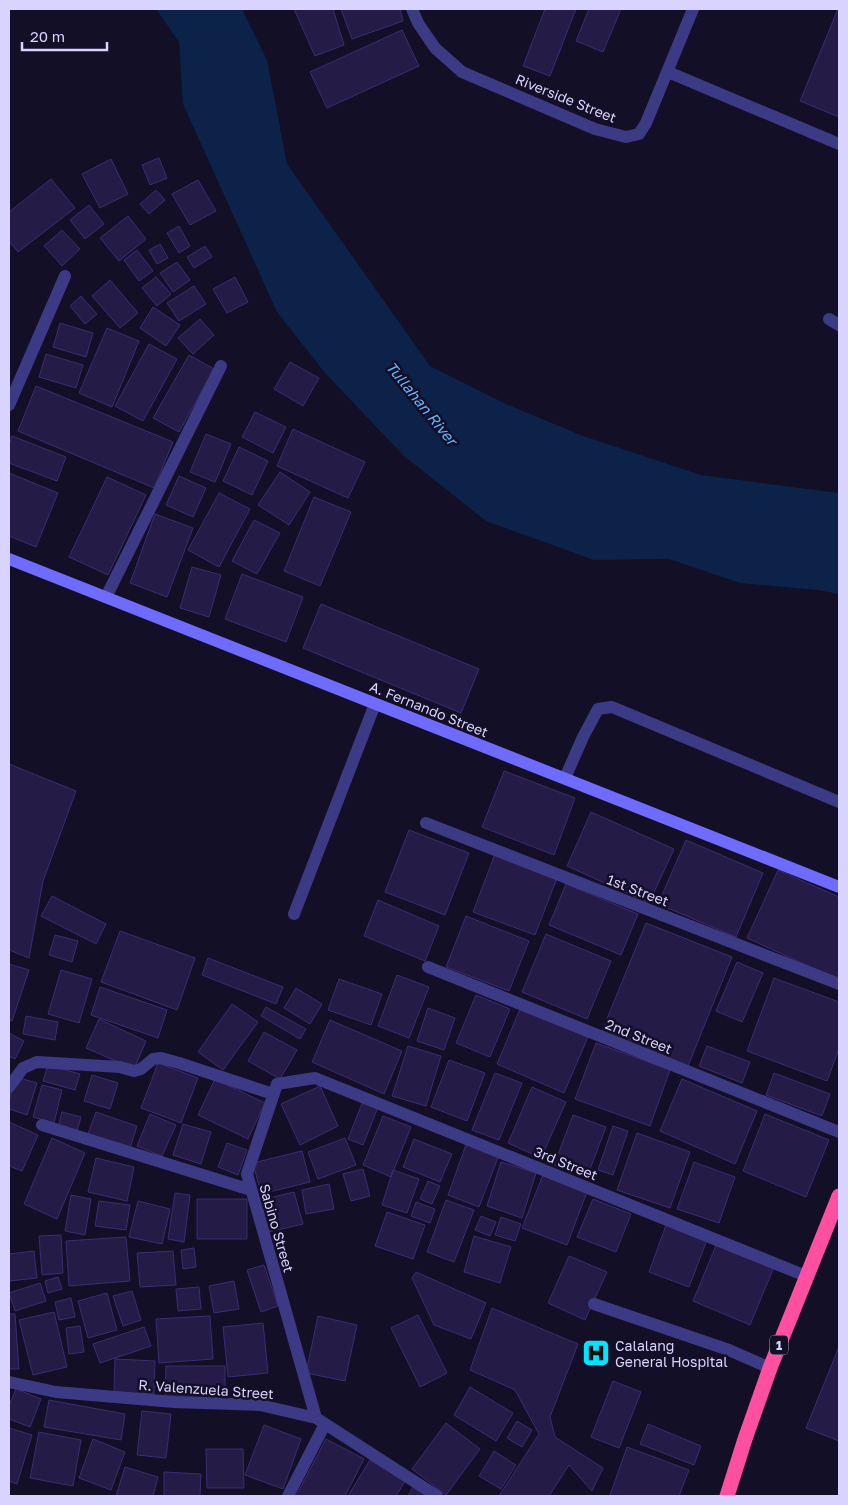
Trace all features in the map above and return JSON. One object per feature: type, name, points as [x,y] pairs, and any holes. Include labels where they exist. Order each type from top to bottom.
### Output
[{"type":"highway","name":"1","points":[[727,1496],[770,1368],[839,1196]]},
{"type":"street","name":"Riverside Street","points":[[412,9],[418,23],[434,48],[462,72],[595,129],[626,137],[639,134],[646,123],[668,72]]},
{"type":"street","points":[[693,9],[668,72],[839,144]]},
{"type":"street","points":[[9,405],[65,276]]},
{"type":"street","points":[[106,597],[222,366]]},
{"type":"street","name":"A. Fernando Street","points":[[9,558],[839,886]]},
{"type":"street","points":[[294,914],[375,704]]},
{"type":"street","points":[[565,778],[598,709],[612,707],[839,802]]},
{"type":"street","name":"1st Street","points":[[426,823],[839,984]]},
{"type":"street","name":"2nd Street","points":[[428,967],[839,1132]]},
{"type":"street","points":[[9,1087],[23,1068],[37,1062],[120,1067],[134,1070],[141,1069],[153,1059],[161,1058],[273,1094]]},
{"type":"street","name":"3rd Street","points":[[273,1094],[277,1084],[315,1078],[806,1276]]},
{"type":"street","name":"Sabino Street","points":[[273,1094],[247,1174],[321,1421]]},
{"type":"street","points":[[42,1125],[251,1190]]},
{"type":"street","points":[[594,1304],[729,1350],[770,1368]]},
{"type":"street","name":"R. Valenzuela Street","points":[[9,1382],[56,1392],[174,1402],[260,1406],[321,1421],[437,1496]]},
{"type":"street","points":[[288,1496],[321,1421]]},
{"type":"water","name":"Tullahan River","points":[[156,9],[242,9],[267,60],[287,164],[430,366],[506,404],[583,436],[701,475],[839,493],[839,594],[818,590],[740,583],[669,559],[594,560],[486,521],[404,456],[325,373],[277,312],[183,104],[179,42]]},
{"type":"building","points":[[294,9],[333,9],[344,45],[315,56]]},
{"type":"building","points":[[341,9],[400,9],[403,21],[352,39]]},
{"type":"building","points":[[545,9],[576,9],[550,76],[523,66]]},
{"type":"building","points":[[589,9],[621,9],[603,52],[576,41]]},
{"type":"building","points":[[839,9],[839,117],[800,101]]},
{"type":"building","points":[[402,30],[419,66],[327,108],[310,72]]},
{"type":"building","points":[[159,158],[167,178],[150,185],[142,165]]},
{"type":"building","points":[[111,159],[128,194],[100,208],[82,174]]},
{"type":"building","points":[[51,179],[75,208],[18,252],[9,241],[9,212]]},
{"type":"building","points":[[198,180],[216,211],[190,225],[172,194]]},
{"type":"building","points":[[156,190],[165,200],[149,214],[140,204]]},
{"type":"building","points":[[89,205],[104,224],[85,239],[70,220]]},
{"type":"building","points":[[128,216],[146,239],[119,261],[100,238]]},
{"type":"building","points":[[179,226],[190,246],[179,253],[167,233]]},
{"type":"building","points":[[62,230],[80,249],[62,266],[44,246]]},
{"type":"building","points":[[160,244],[168,258],[157,264],[149,250]]},
{"type":"building","points":[[205,246],[212,257],[194,268],[187,257]]},
{"type":"building","points":[[137,250],[153,271],[139,281],[124,260]]},
{"type":"building","points":[[177,262],[190,280],[173,292],[160,273]]},
{"type":"building","points":[[156,277],[171,294],[157,306],[142,288]]},
{"type":"building","points":[[235,277],[248,302],[227,313],[213,289]]},
{"type":"building","points":[[110,280],[138,313],[120,328],[92,296]]},
{"type":"building","points":[[194,286],[206,304],[179,321],[167,303]]},
{"type":"building","points":[[81,296],[97,314],[85,324],[70,306]]},
{"type":"building","points":[[153,307],[180,325],[166,346],[140,328]]},
{"type":"building","points":[[200,319],[214,335],[193,354],[178,338]]},
{"type":"building","points":[[60,323],[93,333],[86,357],[53,347]]},
{"type":"building","points":[[107,328],[139,341],[112,407],[79,393]]},
{"type":"building","points":[[149,344],[177,359],[143,421],[115,406]]},
{"type":"building","points":[[46,354],[83,365],[76,388],[39,377]]},
{"type":"building","points":[[189,355],[214,369],[179,432],[153,418]]},
{"type":"building","points":[[290,362],[319,378],[303,406],[274,389]]},
{"type":"building","points":[[36,386],[173,442],[154,488],[18,431]]},
{"type":"building","points":[[255,412],[286,427],[273,453],[242,437]]},
{"type":"building","points":[[293,429],[365,462],[348,498],[277,466]]},
{"type":"building","points":[[206,434],[231,444],[215,482],[190,472]]},
{"type":"building","points":[[12,436],[66,457],[57,481],[9,463],[9,445]]},
{"type":"building","points":[[239,447],[268,461],[252,495],[223,481]]},
{"type":"building","points":[[280,472],[310,492],[289,525],[258,505]]},
{"type":"building","points":[[9,473],[58,493],[36,547],[9,536]]},
{"type":"building","points":[[179,476],[206,488],[193,517],[166,505]]},
{"type":"building","points":[[107,477],[146,495],[108,575],[69,557]]},
{"type":"building","points":[[219,493],[250,509],[219,567],[188,550]]},
{"type":"building","points":[[314,497],[351,512],[320,586],[284,571]]},
{"type":"building","points":[[155,514],[193,528],[167,597],[130,583]]},
{"type":"building","points":[[254,520],[280,533],[257,574],[232,561]]},
{"type":"building","points":[[192,567],[221,575],[209,617],[180,608]]},
{"type":"building","points":[[242,574],[303,597],[286,642],[225,619]]},
{"type":"building","points":[[321,604],[479,669],[461,713],[303,648]]},
{"type":"building","points":[[9,764],[76,791],[43,881],[29,958],[9,950]]},
{"type":"building","points":[[504,771],[575,798],[554,855],[482,827]]},
{"type":"building","points":[[591,812],[674,849],[649,903],[567,866]]},
{"type":"building","points":[[409,830],[469,853],[445,915],[385,892]]},
{"type":"building","points":[[686,840],[763,873],[736,937],[658,904]]},
{"type":"building","points":[[495,854],[557,878],[535,935],[473,912]]},
{"type":"building","points":[[778,870],[839,897],[839,974],[837,979],[747,938]]},
{"type":"building","points":[[566,884],[638,914],[621,955],[549,925]]},
{"type":"building","points":[[52,896],[106,924],[96,944],[41,916]]},
{"type":"building","points":[[378,900],[439,926],[425,961],[364,936]]},
{"type":"building","points":[[466,916],[529,941],[509,991],[446,967]]},
{"type":"building","points":[[646,923],[732,957],[688,1066],[602,1031]]},
{"type":"building","points":[[120,931],[195,958],[177,1010],[101,982]]},
{"type":"building","points":[[546,934],[611,961],[587,1019],[522,992]]},
{"type":"building","points":[[55,935],[78,941],[72,962],[49,955]]},
{"type":"building","points":[[208,958],[283,987],[276,1004],[202,975]]},
{"type":"building","points":[[737,962],[763,973],[742,1022],[716,1011]]},
{"type":"building","points":[[9,964],[29,970],[12,1021],[9,1020]]},
{"type":"building","points":[[61,970],[92,979],[79,1023],[48,1014]]},
{"type":"building","points":[[397,975],[429,987],[409,1038],[378,1026]]},
{"type":"building","points":[[774,978],[839,1002],[839,1049],[827,1081],[747,1051]]},
{"type":"building","points":[[339,979],[382,994],[371,1025],[328,1010]]},
{"type":"building","points":[[100,987],[167,1010],[158,1038],[91,1015]]},
{"type":"building","points":[[296,988],[322,1004],[310,1024],[284,1008]]},
{"type":"building","points":[[476,995],[510,1009],[490,1057],[456,1043]]},
{"type":"building","points":[[232,1004],[258,1022],[223,1070],[198,1052]]},
{"type":"building","points":[[266,1007],[306,1029],[300,1039],[261,1016]]},
{"type":"building","points":[[428,1008],[455,1018],[444,1050],[417,1041]]},
{"type":"building","points":[[520,1009],[588,1037],[564,1093],[497,1064]]},
{"type":"building","points":[[26,1016],[58,1022],[55,1040],[23,1034]]},
{"type":"building","points":[[99,1019],[146,1041],[134,1069],[86,1048]]},
{"type":"building","points":[[330,1020],[402,1051],[384,1094],[312,1062]]},
{"type":"building","points":[[264,1032],[297,1050],[280,1079],[248,1061]]},
{"type":"building","points":[[9,1033],[24,1041],[15,1059],[9,1056]]},
{"type":"building","points":[[596,1043],[670,1070],[650,1126],[575,1099]]},
{"type":"building","points":[[408,1046],[441,1056],[426,1106],[392,1096]]},
{"type":"building","points":[[707,1046],[750,1062],[742,1083],[699,1066]]},
{"type":"building","points":[[449,1060],[485,1073],[467,1121],[431,1107]]},
{"type":"building","points":[[158,1063],[198,1078],[181,1123],[141,1108]]},
{"type":"building","points":[[48,1065],[80,1074],[75,1090],[43,1081]]},
{"type":"building","points":[[495,1073],[522,1083],[499,1140],[472,1130]]},
{"type":"building","points":[[774,1073],[830,1094],[822,1116],[766,1095]]},
{"type":"building","points":[[92,1075],[118,1083],[110,1109],[84,1101]]},
{"type":"building","points":[[16,1077],[37,1083],[27,1115],[9,1109],[9,1101]]},
{"type":"building","points":[[215,1079],[265,1103],[248,1139],[198,1115]]},
{"type":"building","points":[[682,1079],[757,1111],[735,1164],[660,1131]]},
{"type":"building","points":[[42,1085],[62,1090],[54,1123],[33,1117]]},
{"type":"building","points":[[320,1086],[338,1126],[300,1145],[281,1104]]},
{"type":"building","points":[[532,1087],[566,1102],[541,1158],[508,1143]]},
{"type":"building","points":[[363,1101],[378,1107],[363,1145],[348,1139]]},
{"type":"building","points":[[62,1112],[81,1117],[77,1131],[58,1127]]},
{"type":"building","points":[[96,1112],[137,1126],[130,1148],[88,1134]]},
{"type":"building","points":[[150,1114],[176,1125],[162,1156],[137,1146]]},
{"type":"building","points":[[765,1114],[829,1140],[806,1197],[743,1171]]},
{"type":"building","points":[[573,1115],[606,1127],[587,1177],[554,1165]]},
{"type":"building","points":[[383,1116],[411,1127],[391,1177],[363,1165]]},
{"type":"building","points":[[9,1122],[38,1135],[22,1171],[9,1166]]},
{"type":"building","points":[[183,1124],[211,1132],[201,1164],[173,1155]]},
{"type":"building","points":[[613,1126],[628,1131],[613,1175],[598,1170]]},
{"type":"building","points":[[637,1133],[690,1152],[670,1208],[617,1190]]},
{"type":"building","points":[[52,1138],[85,1153],[57,1219],[24,1204]]},
{"type":"building","points":[[345,1138],[356,1165],[318,1179],[308,1152]]},
{"type":"building","points":[[414,1139],[452,1154],[440,1182],[403,1167]]},
{"type":"building","points":[[467,1142],[499,1155],[479,1207],[448,1195]]},
{"type":"building","points":[[227,1143],[247,1150],[238,1175],[218,1167]]},
{"type":"building","points":[[302,1151],[310,1182],[261,1194],[253,1163]]},
{"type":"building","points":[[96,1158],[134,1167],[127,1201],[88,1192]]},
{"type":"building","points":[[501,1162],[536,1173],[522,1218],[487,1206]]},
{"type":"building","points":[[694,1162],[735,1177],[719,1223],[677,1209]]},
{"type":"building","points":[[363,1169],[370,1196],[351,1201],[343,1174]]},
{"type":"building","points":[[393,1170],[419,1179],[407,1213],[382,1205]]},
{"type":"building","points":[[543,1175],[587,1192],[567,1245],[522,1228]]},
{"type":"building","points":[[428,1181],[440,1186],[432,1204],[420,1199]]},
{"type":"building","points":[[329,1184],[334,1209],[306,1214],[302,1190]]},
{"type":"building","points":[[294,1192],[303,1224],[269,1232],[261,1200]]},
{"type":"building","points":[[175,1193],[190,1195],[184,1242],[168,1239]]},
{"type":"building","points":[[71,1195],[91,1199],[85,1235],[65,1231]]},
{"type":"building","points":[[197,1199],[247,1199],[247,1239],[197,1239]]},
{"type":"building","points":[[593,1199],[631,1214],[616,1252],[577,1237]]},
{"type":"building","points":[[446,1200],[474,1210],[454,1262],[427,1252]]},
{"type":"building","points":[[99,1201],[130,1205],[126,1230],[95,1226]]},
{"type":"building","points":[[138,1201],[170,1209],[162,1244],[129,1237]]},
{"type":"building","points":[[416,1202],[435,1209],[430,1223],[411,1216]]},
{"type":"building","points":[[387,1212],[425,1225],[413,1259],[375,1246]]},
{"type":"building","points":[[481,1216],[496,1222],[490,1236],[475,1230]]},
{"type":"building","points":[[501,1217],[521,1224],[515,1241],[495,1235]]},
{"type":"building","points":[[666,1225],[707,1240],[689,1287],[649,1272]]},
{"type":"building","points":[[61,1235],[63,1273],[42,1275],[39,1236]]},
{"type":"building","points":[[474,1236],[511,1247],[500,1283],[464,1272]]},
{"type":"building","points":[[126,1237],[130,1281],[69,1286],[66,1241]]},
{"type":"building","points":[[717,1243],[774,1267],[750,1325],[693,1301]]},
{"type":"building","points":[[194,1248],[196,1267],[183,1269],[181,1250]]},
{"type":"building","points":[[34,1251],[37,1278],[9,1281],[9,1254]]},
{"type":"building","points":[[173,1251],[176,1285],[140,1287],[137,1253]]},
{"type":"building","points":[[569,1256],[607,1272],[585,1320],[548,1303]]},
{"type":"building","points":[[264,1265],[278,1306],[261,1312],[247,1270]]},
{"type":"building","points":[[416,1272],[486,1303],[471,1339],[434,1325],[412,1278]]},
{"type":"building","points":[[58,1277],[62,1289],[48,1293],[45,1281]]},
{"type":"building","points":[[234,1281],[239,1309],[214,1313],[209,1286]]},
{"type":"building","points":[[40,1283],[46,1301],[15,1311],[9,1293]]},
{"type":"building","points":[[199,1287],[201,1309],[178,1311],[176,1289]]},
{"type":"building","points":[[132,1291],[141,1320],[123,1326],[113,1296]]},
{"type":"building","points":[[107,1293],[117,1330],[88,1338],[78,1301]]},
{"type":"building","points":[[71,1298],[75,1317],[59,1320],[55,1302]]},
{"type":"building","points":[[492,1308],[578,1344],[550,1417],[555,1437],[603,1468],[592,1491],[569,1465],[549,1496],[499,1496],[539,1434],[515,1390],[470,1370]]},
{"type":"building","points":[[54,1312],[67,1367],[33,1375],[19,1320]]},
{"type":"building","points":[[9,1314],[15,1314],[19,1369],[9,1369]]},
{"type":"building","points":[[418,1315],[447,1373],[420,1387],[391,1328]]},
{"type":"building","points":[[210,1316],[213,1359],[159,1363],[156,1319]]},
{"type":"building","points":[[318,1316],[357,1325],[345,1381],[306,1373]]},
{"type":"building","points":[[263,1323],[268,1373],[228,1377],[223,1327]]},
{"type":"building","points":[[80,1326],[84,1352],[69,1354],[66,1328]]},
{"type":"building","points":[[144,1327],[151,1346],[100,1363],[93,1344]]},
{"type":"building","points":[[839,1347],[839,1441],[806,1428]]},
{"type":"building","points":[[115,1359],[155,1361],[154,1394],[114,1392]]},
{"type":"building","points":[[166,1366],[225,1366],[225,1398],[165,1398]]},
{"type":"building","points":[[613,1381],[641,1392],[619,1448],[591,1437]]},
{"type":"building","points":[[470,1387],[513,1413],[496,1441],[454,1415]]},
{"type":"building","points":[[16,1389],[41,1399],[30,1427],[9,1419],[9,1406]]},
{"type":"building","points":[[49,1400],[125,1414],[121,1440],[44,1427]]},
{"type":"building","points":[[142,1411],[171,1414],[166,1458],[137,1455]]},
{"type":"building","points":[[517,1421],[532,1430],[522,1447],[507,1438]]},
{"type":"building","points":[[446,1423],[480,1449],[446,1495],[412,1469]]},
{"type":"building","points":[[648,1424],[701,1446],[694,1465],[640,1444]]},
{"type":"building","points":[[264,1425],[301,1439],[283,1489],[245,1475]]},
{"type":"building","points":[[9,1428],[32,1435],[17,1484],[9,1481]]},
{"type":"building","points":[[39,1432],[81,1440],[73,1486],[30,1478]]},
{"type":"building","points":[[93,1439],[125,1452],[111,1490],[79,1478]]},
{"type":"building","points":[[326,1439],[364,1459],[345,1496],[296,1496]]},
{"type":"building","points":[[627,1447],[689,1470],[679,1496],[610,1495]]},
{"type":"building","points":[[206,1449],[243,1449],[244,1488],[207,1488]]},
{"type":"building","points":[[494,1451],[516,1465],[501,1489],[479,1476]]},
{"type":"building","points":[[370,1460],[405,1481],[396,1496],[348,1496]]},
{"type":"building","points":[[125,1467],[158,1477],[153,1496],[116,1496]]},
{"type":"building","points":[[164,1472],[201,1474],[200,1496],[164,1496]]},
{"type":"building","points":[[413,1487],[428,1496],[408,1496]]},
{"type":"place","name":"Calalang General Hospital","points":[[596,1353]]}]
